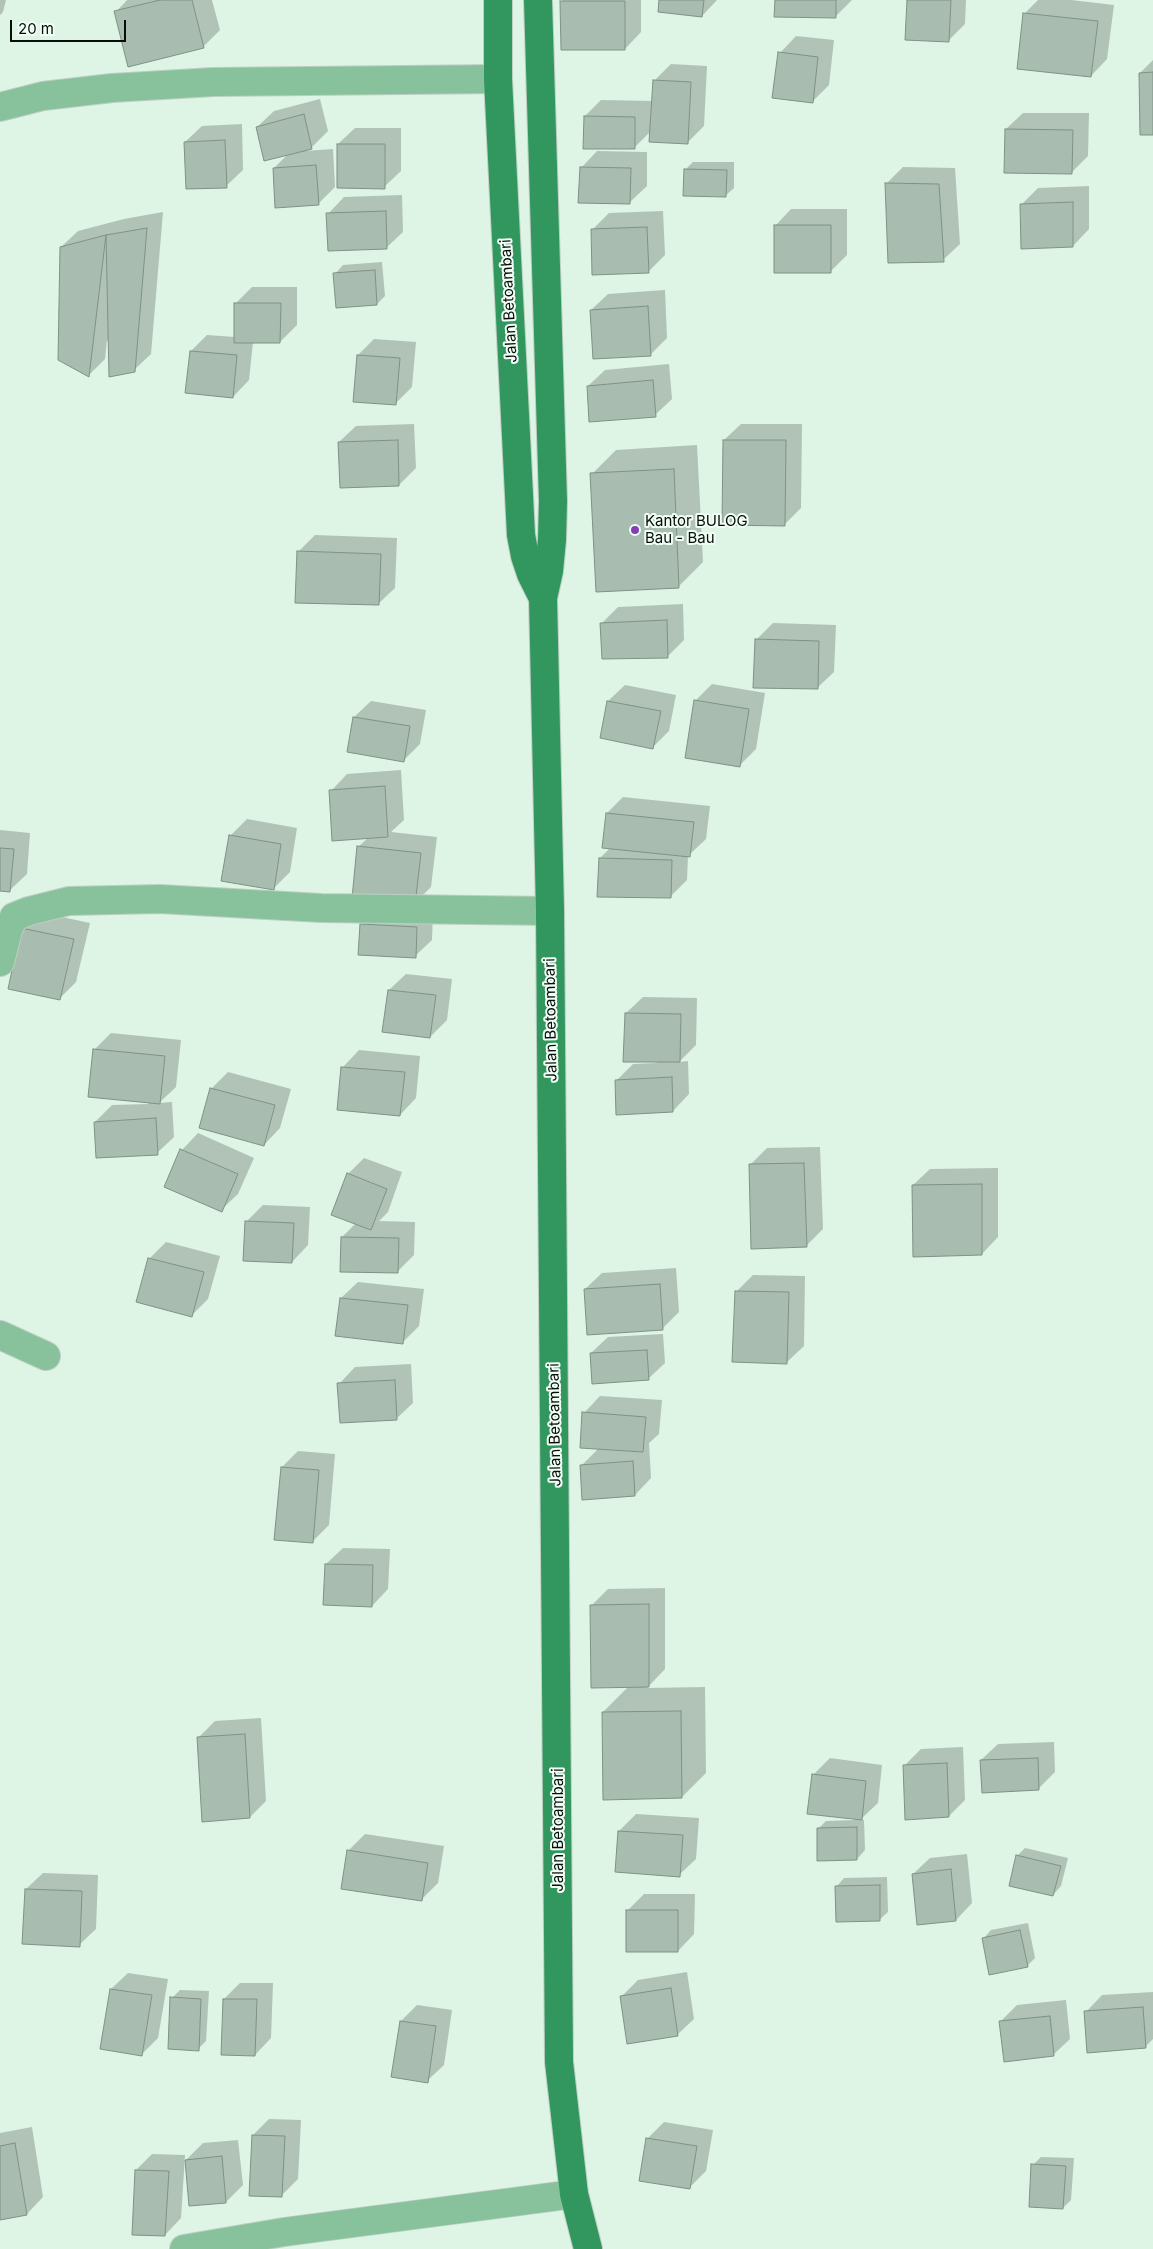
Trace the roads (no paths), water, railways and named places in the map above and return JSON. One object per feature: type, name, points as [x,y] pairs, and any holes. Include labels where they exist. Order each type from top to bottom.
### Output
[{"type":"main road","name":"Jalan Betoambari","points":[[498,0],[498,79],[521,535],[531,574],[543,598]]},
{"type":"main road","name":"Jalan Betoambari","points":[[538,0],[553,501],[552,548],[543,598],[550,911],[559,2062],[574,2194],[588,2249]]},
{"type":"street","points":[[0,107],[42,96],[112,88],[213,82],[498,79]]},
{"type":"street","points":[[0,962],[8,930],[14,917],[29,911],[69,901],[160,899],[321,908],[550,911]]},
{"type":"street","points":[[0,1335],[46,1356]]},
{"type":"street","points":[[184,2249],[284,2232],[574,2194]]},
{"type":"place","name":"Kantor BULOG Bau - Bau","points":[[635,530]]}]
